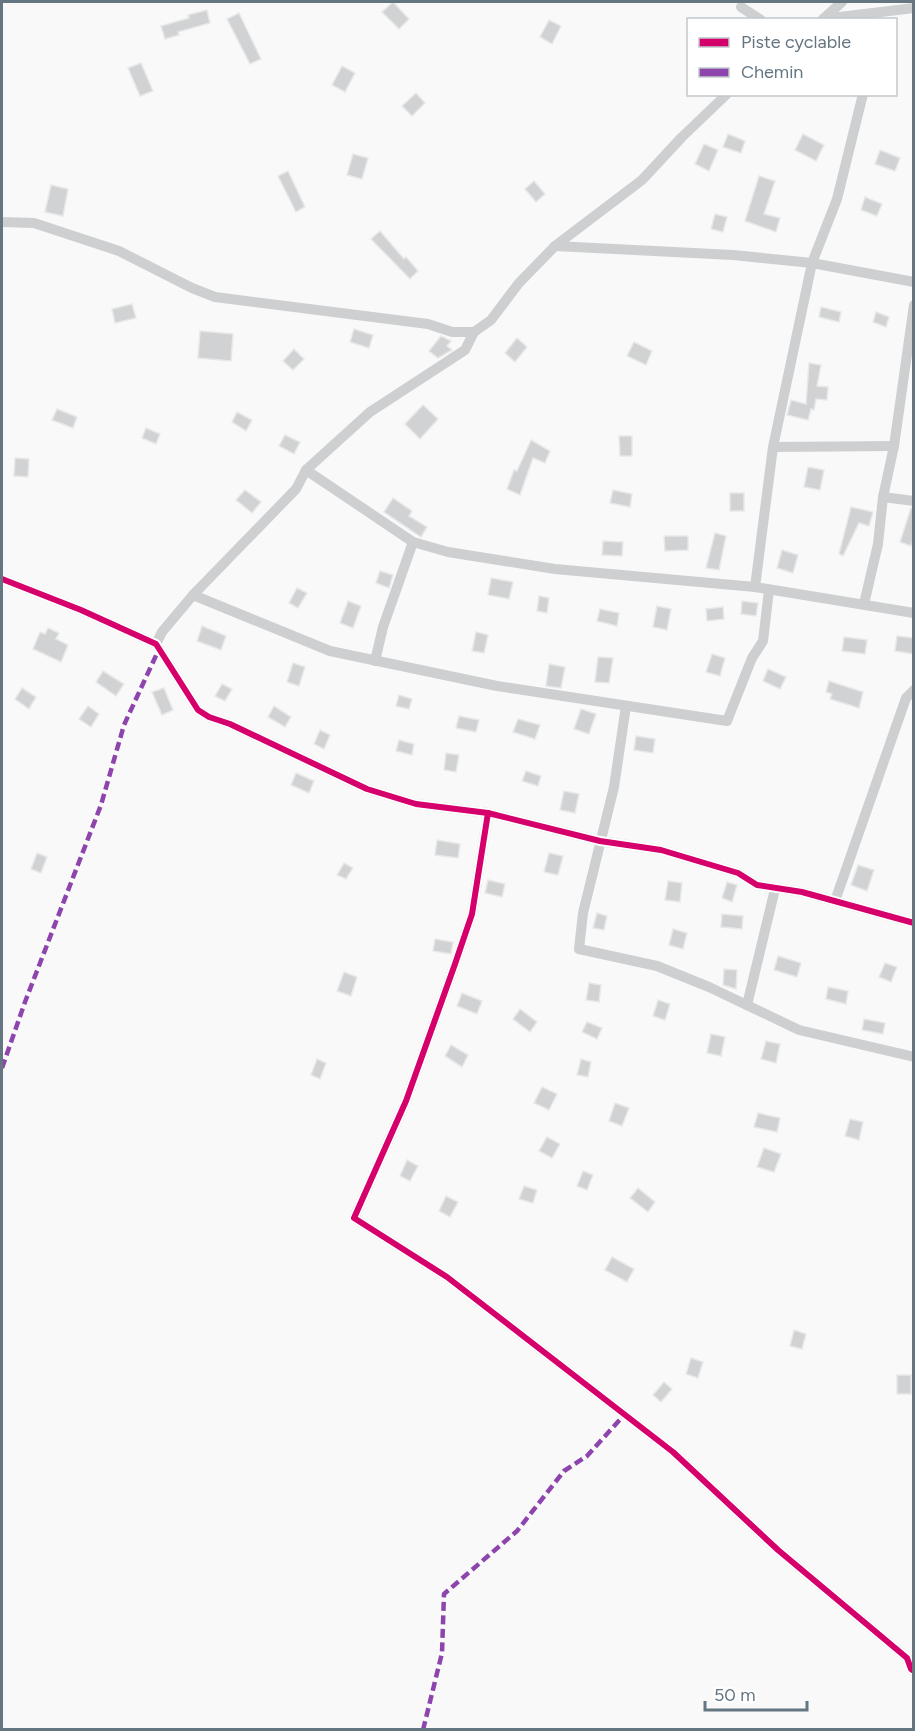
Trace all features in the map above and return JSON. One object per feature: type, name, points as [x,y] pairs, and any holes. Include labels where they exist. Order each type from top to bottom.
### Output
[{"type":"street","points":[[823,18],[842,2]]},
{"type":"street","points":[[741,7],[758,18]]},
{"type":"street","points":[[850,18],[877,17],[914,8]]},
{"type":"street","points":[[156,644],[162,632],[193,595],[296,489],[306,470],[370,412],[465,350],[474,332],[491,320],[519,284],[555,246],[642,180],[725,96]]},
{"type":"street","points":[[754,587],[773,447],[812,263],[837,199],[863,96]]},
{"type":"street","points":[[2,222],[34,223],[119,251],[192,288],[215,297],[428,324],[452,332],[474,332]]},
{"type":"street","points":[[555,246],[733,255],[812,263],[914,282]]},
{"type":"street","points":[[864,604],[878,544],[883,496],[894,446],[914,305]]},
{"type":"street","points":[[773,447],[894,446]]},
{"type":"street","points":[[306,470],[413,542],[448,552],[555,569],[754,587],[914,613]]},
{"type":"street","points":[[883,496],[914,501]]},
{"type":"street","points":[[375,661],[383,627],[413,542]]},
{"type":"street","points":[[2,579],[81,610],[156,644],[198,710],[367,789],[416,804],[488,813],[600,841],[661,850],[738,873],[757,885],[802,892],[914,923]]},
{"type":"street","points":[[193,595],[330,651],[497,686],[728,721],[752,658],[763,641],[769,590]]},
{"type":"street","points":[[835,901],[906,698],[914,690]]},
{"type":"street","points":[[626,706],[614,787],[583,913],[579,949],[657,966],[709,987],[799,1030],[914,1057]]},
{"type":"street","points":[[488,813],[472,914],[406,1101],[354,1218],[447,1278],[674,1452],[778,1550],[907,1658],[914,1671]]},
{"type":"street","points":[[747,1005],[775,889]]},
{"type":"building","points":[[393,2],[409,19],[399,29],[382,12]]},
{"type":"building","points":[[207,10],[210,23],[178,32],[179,35],[165,39],[161,26]]},
{"type":"building","points":[[239,13],[261,59],[250,64],[227,19]]},
{"type":"building","points":[[549,20],[561,26],[552,44],[540,37]]},
{"type":"building","points":[[141,63],[153,91],[140,96],[128,68]]},
{"type":"building","points":[[342,66],[355,73],[345,92],[332,85]]},
{"type":"building","points":[[416,93],[425,103],[412,116],[402,106]]},
{"type":"building","points":[[728,134],[745,141],[741,153],[723,147]]},
{"type":"building","points":[[803,134],[824,145],[816,161],[795,150]]},
{"type":"building","points":[[704,144],[718,150],[709,171],[695,164]]},
{"type":"building","points":[[880,150],[900,158],[895,171],[875,164]]},
{"type":"building","points":[[353,154],[368,158],[362,179],[347,175]]},
{"type":"building","points":[[288,171],[305,207],[296,212],[278,176]]},
{"type":"building","points":[[759,176],[775,181],[764,214],[780,218],[776,232],[745,221]]},
{"type":"building","points":[[534,181],[545,194],[536,202],[525,189]]},
{"type":"building","points":[[51,185],[68,189],[63,216],[45,212]]},
{"type":"building","points":[[865,197],[882,204],[877,216],[861,210]]},
{"type":"building","points":[[715,214],[727,217],[723,232],[711,229]]},
{"type":"building","points":[[380,231],[404,259],[406,257],[418,271],[410,279],[371,239]]},
{"type":"building","points":[[132,304],[136,318],[115,323],[112,309]]},
{"type":"building","points":[[821,307],[841,312],[839,322],[819,317]]},
{"type":"building","points":[[876,312],[889,317],[886,327],[873,322]]},
{"type":"building","points":[[354,329],[373,335],[369,348],[350,342]]},
{"type":"building","points":[[200,331],[233,334],[231,361],[198,358]]},
{"type":"building","points":[[441,336],[451,341],[447,346],[452,350],[438,358],[429,351]]},
{"type":"building","points":[[517,338],[527,347],[515,362],[505,353]]},
{"type":"building","points":[[634,342],[652,351],[646,365],[627,356]]},
{"type":"building","points":[[294,349],[304,359],[293,370],[283,361]]},
{"type":"building","points":[[809,363],[821,365],[817,386],[828,387],[827,400],[816,399],[814,410],[811,409],[808,420],[787,415],[791,400],[806,404]]},
{"type":"building","points":[[423,405],[438,419],[420,439],[405,424]]},
{"type":"building","points":[[57,409],[77,417],[73,428],[52,420]]},
{"type":"building","points":[[237,412],[252,420],[246,431],[232,422]]},
{"type":"building","points":[[146,428],[160,434],[156,444],[142,438]]},
{"type":"building","points":[[285,435],[300,442],[294,454],[279,446]]},
{"type":"building","points":[[619,436],[632,436],[632,456],[620,456]]},
{"type":"building","points":[[531,440],[550,451],[545,463],[533,458],[520,495],[507,489],[514,470],[517,471]]},
{"type":"building","points":[[15,458],[29,459],[28,477],[14,476]]},
{"type":"building","points":[[808,467],[824,470],[820,490],[804,487]]},
{"type":"building","points":[[245,490],[261,502],[252,513],[236,500]]},
{"type":"building","points":[[613,490],[632,494],[630,507],[610,503]]},
{"type":"building","points":[[730,493],[744,493],[744,511],[730,511]]},
{"type":"building","points":[[393,498],[412,511],[409,516],[427,527],[421,537],[384,512]]},
{"type":"building","points":[[851,507],[873,512],[869,526],[859,523],[843,556],[839,554]]},
{"type":"building","points":[[911,508],[914,508],[914,538],[911,546],[900,542]]},
{"type":"building","points":[[715,533],[726,536],[719,570],[706,568]]},
{"type":"building","points":[[664,536],[688,536],[688,550],[665,551]]},
{"type":"building","points":[[603,541],[623,542],[622,556],[602,555]]},
{"type":"building","points":[[782,550],[798,555],[793,573],[777,568]]},
{"type":"building","points":[[380,571],[393,575],[389,588],[376,583]]},
{"type":"building","points":[[491,578],[513,582],[509,599],[488,595]]},
{"type":"building","points":[[297,588],[307,593],[298,608],[289,603]]},
{"type":"building","points":[[539,596],[549,598],[547,613],[537,611]]},
{"type":"building","points":[[348,601],[361,606],[353,628],[340,623]]},
{"type":"building","points":[[742,601],[758,603],[756,616],[741,614]]},
{"type":"building","points":[[657,606],[671,609],[667,630],[653,627]]},
{"type":"building","points":[[723,607],[724,619],[707,621],[706,609]]},
{"type":"building","points":[[600,609],[619,613],[617,626],[597,621]]},
{"type":"building","points":[[202,626],[226,636],[221,650],[197,641]]},
{"type":"building","points":[[48,628],[59,633],[56,639],[68,645],[61,662],[33,649],[40,632],[45,634]]},
{"type":"building","points":[[476,632],[488,635],[484,653],[472,651]]},
{"type":"building","points":[[897,636],[914,638],[914,654],[895,651]]},
{"type":"building","points":[[844,637],[867,640],[865,654],[842,651]]},
{"type":"building","points":[[712,654],[725,658],[720,676],[706,672]]},
{"type":"building","points":[[598,657],[613,658],[609,683],[595,682]]},
{"type":"building","points":[[293,663],[305,667],[299,686],[287,682]]},
{"type":"building","points":[[549,664],[565,667],[561,688],[546,686]]},
{"type":"building","points":[[768,669],[786,677],[780,689],[763,681]]},
{"type":"building","points":[[103,671],[124,684],[116,696],[96,682]]},
{"type":"building","points":[[829,681],[863,692],[859,708],[830,699],[832,694],[826,692]]},
{"type":"building","points":[[222,684],[232,689],[225,701],[215,696]]},
{"type":"building","points":[[22,688],[36,697],[29,709],[15,699]]},
{"type":"building","points":[[164,688],[173,710],[162,715],[152,692]]},
{"type":"building","points":[[399,695],[412,699],[409,709],[396,706]]},
{"type":"building","points":[[88,706],[99,714],[91,727],[79,719]]},
{"type":"building","points":[[274,706],[291,717],[285,727],[268,717]]},
{"type":"building","points":[[581,709],[596,714],[589,734],[574,729]]},
{"type":"building","points":[[459,716],[479,720],[476,732],[456,728]]},
{"type":"building","points":[[518,719],[540,725],[535,739],[513,732]]},
{"type":"building","points":[[320,730],[330,735],[324,749],[314,744]]},
{"type":"building","points":[[636,736],[655,739],[653,753],[634,750]]},
{"type":"building","points":[[399,740],[414,744],[412,755],[396,751]]},
{"type":"building","points":[[446,753],[459,755],[456,772],[444,770]]},
{"type":"building","points":[[526,771],[541,776],[538,786],[522,781]]},
{"type":"building","points":[[296,773],[314,781],[309,793],[291,785]]},
{"type":"building","points":[[564,791],[579,794],[575,813],[560,810]]},
{"type":"building","points":[[437,840],[460,844],[458,858],[435,855]]},
{"type":"building","points":[[37,853],[47,857],[41,873],[31,869]]},
{"type":"building","points":[[549,853],[563,856],[558,875],[544,872]]},
{"type":"building","points":[[344,863],[353,868],[346,879],[337,875]]},
{"type":"building","points":[[858,865],[874,870],[867,891],[851,885]]},
{"type":"building","points":[[488,880],[505,884],[502,897],[485,893]]},
{"type":"building","points":[[668,881],[682,883],[680,902],[665,900]]},
{"type":"building","points":[[727,882],[737,885],[732,902],[722,898]]},
{"type":"building","points":[[597,913],[607,916],[604,930],[593,928]]},
{"type":"building","points":[[722,914],[743,916],[742,929],[721,927]]},
{"type":"building","points":[[673,929],[687,933],[683,949],[669,945]]},
{"type":"building","points":[[435,939],[453,942],[451,954],[433,951]]},
{"type":"building","points":[[778,956],[801,963],[797,977],[774,970]]},
{"type":"building","points":[[885,963],[897,967],[891,982],[879,977]]},
{"type":"building","points":[[724,969],[737,970],[736,989],[723,985]]},
{"type":"building","points":[[344,972],[357,977],[351,996],[337,991]]},
{"type":"building","points":[[589,983],[601,985],[599,1002],[586,1000]]},
{"type":"building","points":[[828,987],[848,991],[846,1004],[826,999]]},
{"type":"building","points":[[462,993],[482,1001],[477,1014],[457,1006]]},
{"type":"building","points":[[658,1000],[670,1004],[665,1020],[653,1016]]},
{"type":"building","points":[[520,1009],[537,1022],[530,1032],[513,1019]]},
{"type":"building","points":[[864,1019],[885,1023],[883,1034],[862,1030]]},
{"type":"building","points":[[587,1022],[602,1028],[597,1039],[582,1032]]},
{"type":"building","points":[[711,1034],[725,1037],[721,1056],[707,1053]]},
{"type":"building","points":[[766,1041],[780,1044],[776,1063],[761,1059]]},
{"type":"building","points":[[451,1045],[468,1055],[462,1067],[445,1056]]},
{"type":"building","points":[[317,1059],[326,1063],[320,1079],[311,1075]]},
{"type":"building","points":[[581,1059],[591,1062],[588,1077],[577,1075]]},
{"type":"building","points":[[542,1087],[557,1094],[549,1110],[534,1103]]},
{"type":"building","points":[[615,1103],[629,1108],[622,1126],[609,1121]]},
{"type":"building","points":[[758,1113],[780,1118],[777,1132],[754,1127]]},
{"type":"building","points":[[850,1119],[863,1122],[859,1140],[845,1136]]},
{"type":"building","points":[[547,1137],[560,1144],[552,1158],[539,1151]]},
{"type":"building","points":[[764,1148],[781,1154],[774,1172],[757,1167]]},
{"type":"building","points":[[407,1160],[418,1166],[410,1181],[400,1176]]},
{"type":"building","points":[[583,1171],[593,1175],[587,1190],[577,1186]]},
{"type":"building","points":[[524,1186],[537,1190],[533,1203],[519,1199]]},
{"type":"building","points":[[638,1188],[655,1202],[648,1212],[630,1198]]},
{"type":"building","points":[[446,1196],[458,1202],[450,1217],[439,1211]]},
{"type":"building","points":[[612,1257],[634,1269],[627,1282],[605,1270]]},
{"type":"building","points":[[794,1330],[806,1334],[802,1349],[790,1346]]},
{"type":"building","points":[[691,1358],[703,1362],[698,1378],[686,1374]]},
{"type":"building","points":[[897,1375],[911,1375],[911,1394],[897,1394]]},
{"type":"building","points":[[664,1382],[672,1389],[661,1402],[653,1395]]},
{"type":"marked path","points":[[2,1068],[101,805],[124,725],[159,649]]},
{"type":"marked path","points":[[423,1730],[442,1653],[444,1594],[517,1531],[564,1471],[587,1456],[624,1415]]},
{"type":"cycle path","points":[[2,579],[81,610],[156,644],[198,710],[367,789],[416,804],[488,813],[600,841],[661,850],[738,873],[757,885],[802,892],[914,923]]},
{"type":"cycle path","points":[[488,813],[472,914],[406,1101],[354,1218],[447,1277],[673,1452],[778,1550],[907,1658],[914,1671]]}]
